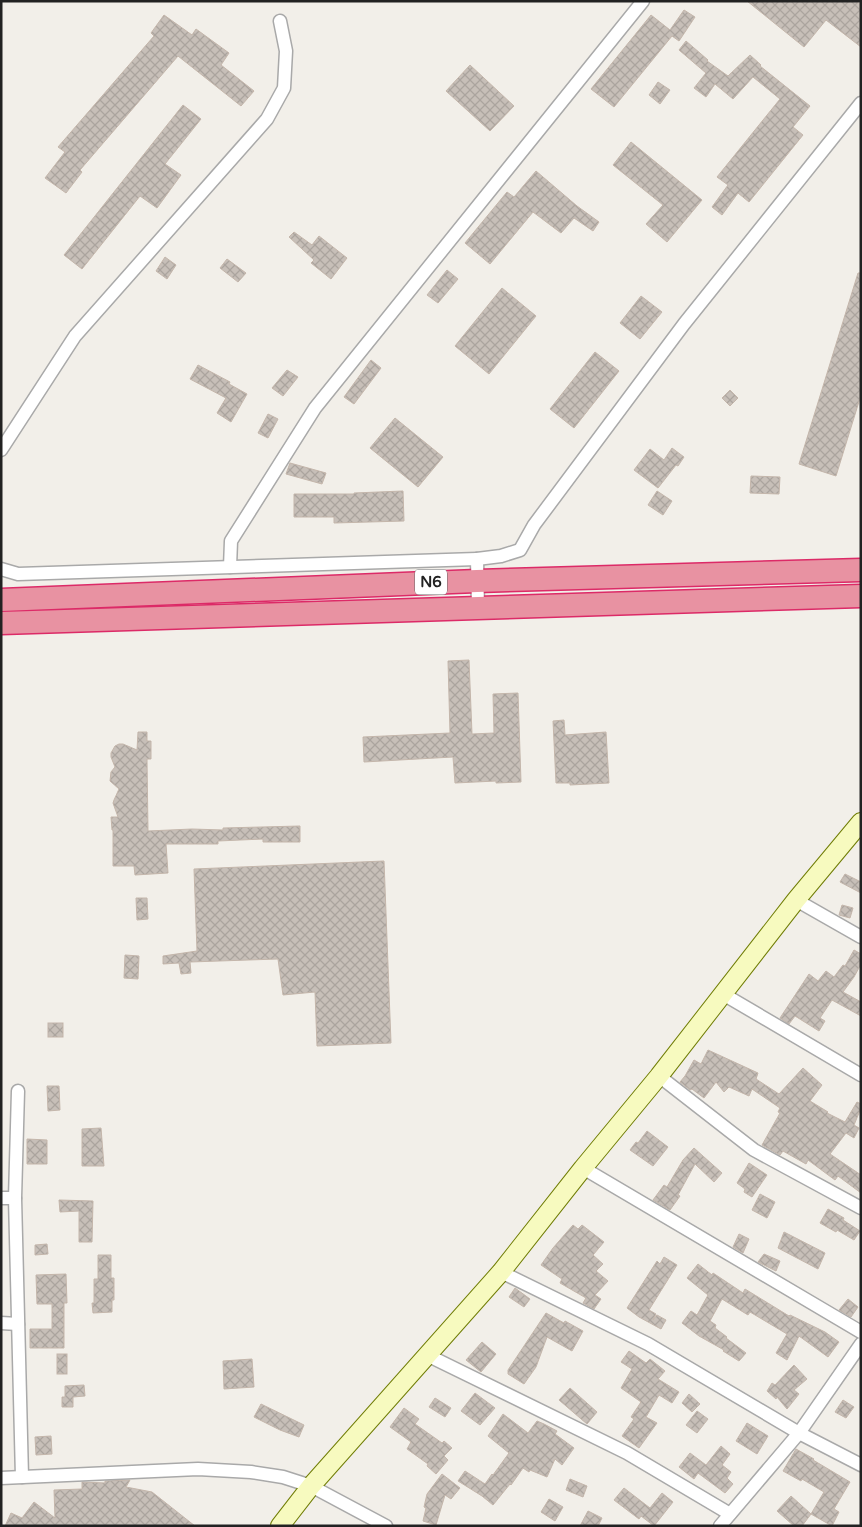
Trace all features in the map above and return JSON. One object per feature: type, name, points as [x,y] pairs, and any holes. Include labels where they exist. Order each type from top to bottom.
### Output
[{"type":"highway","name":"N6","points":[[1,600],[477,581],[861,570]]},
{"type":"highway","name":"N6","points":[[1,623],[861,596]]},
{"type":"street","points":[[230,567],[231,541],[315,408],[642,1]]},
{"type":"street","points":[[1,450],[75,336],[267,119],[284,88],[286,51],[280,21]]},
{"type":"street","points":[[1,568],[18,574],[230,567],[477,558],[501,556],[520,550],[534,525],[684,324],[861,102]]},
{"type":"street","points":[[477,558],[478,608]]},
{"type":"street","points":[[280,1526],[312,1486],[501,1272],[659,1076],[796,900],[861,822]]},
{"type":"street","points":[[796,900],[861,937]]},
{"type":"street","points":[[723,994],[861,1075]]},
{"type":"street","points":[[659,1076],[754,1150],[861,1208]]},
{"type":"street","points":[[18,1091],[15,1198],[22,1477]]},
{"type":"street","points":[[583,1168],[861,1332]]},
{"type":"street","points":[[1,1198],[15,1198]]},
{"type":"street","points":[[501,1272],[648,1344],[799,1434],[861,1465]]},
{"type":"street","points":[[1,1323],[18,1324]]},
{"type":"street","points":[[720,1526],[799,1434],[861,1344]]},
{"type":"street","points":[[427,1355],[627,1453],[730,1514]]},
{"type":"street","points":[[1,1478],[198,1469],[251,1472],[283,1477],[312,1486],[386,1526]]},
{"type":"building","points":[[747,1],[856,1],[861,5],[861,47],[826,20],[804,47]]},
{"type":"building","points":[[684,10],[695,17],[679,41],[672,36],[614,107],[591,89],[651,15],[670,30]]},
{"type":"building","points":[[164,15],[192,35],[196,29],[229,53],[221,65],[254,91],[241,106],[178,56],[80,170],[82,172],[66,193],[45,178],[65,152],[58,147],[154,36],[151,33]]},
{"type":"building","points":[[686,41],[707,61],[728,76],[750,55],[760,66],[810,106],[793,127],[803,135],[749,202],[738,193],[722,215],[712,207],[728,185],[717,177],[780,99],[753,77],[733,99],[715,84],[706,97],[694,88],[706,73],[679,50]]},
{"type":"building","points":[[470,65],[514,106],[490,131],[446,91]]},
{"type":"building","points":[[658,82],[670,90],[660,104],[649,95]]},
{"type":"building","points":[[183,105],[201,119],[165,164],[181,175],[157,208],[140,196],[82,269],[64,255]]},
{"type":"building","points":[[631,142],[702,200],[667,242],[646,224],[663,205],[613,165]]},
{"type":"building","points":[[536,171],[599,222],[593,231],[574,218],[561,233],[533,212],[490,264],[465,243],[507,192],[514,197]]},
{"type":"building","points":[[294,232],[312,245],[319,236],[347,258],[331,279],[311,263],[314,260],[289,237]]},
{"type":"building","points":[[165,257],[176,265],[167,279],[156,271]]},
{"type":"building","points":[[227,259],[246,273],[238,282],[220,268]]},
{"type":"building","points":[[447,270],[458,279],[438,303],[427,295]]},
{"type":"building","points":[[858,273],[861,273],[861,395],[836,476],[799,464]]},
{"type":"building","points":[[502,288],[536,316],[489,374],[455,346]]},
{"type":"building","points":[[641,296],[662,312],[640,339],[620,323]]},
{"type":"building","points":[[595,352],[619,371],[574,428],[550,409]]},
{"type":"building","points":[[371,360],[381,368],[354,404],[344,397]]},
{"type":"building","points":[[198,365],[230,382],[229,384],[247,394],[231,422],[217,413],[226,398],[190,379]]},
{"type":"building","points":[[287,370],[298,377],[283,396],[272,388]]},
{"type":"building","points":[[730,390],[738,398],[730,406],[722,398]]},
{"type":"building","points":[[268,414],[278,419],[268,438],[258,433]]},
{"type":"building","points":[[395,418],[443,457],[418,487],[370,448]]},
{"type":"building","points":[[672,448],[684,457],[658,488],[634,470],[650,449],[664,460]]},
{"type":"building","points":[[290,463],[326,473],[322,484],[286,474]]},
{"type":"building","points":[[751,476],[780,477],[779,494],[750,493]]},
{"type":"building","points":[[403,491],[404,521],[334,523],[334,517],[294,517],[294,494],[354,494]]},
{"type":"building","points":[[657,491],[672,501],[663,515],[648,505]]},
{"type":"building","points":[[469,660],[472,734],[494,733],[493,694],[518,693],[521,782],[455,783],[453,757],[364,762],[363,737],[450,733],[448,661]]},
{"type":"building","points":[[564,720],[565,735],[606,732],[609,783],[570,785],[570,783],[556,783],[553,721]]},
{"type":"building","points":[[138,732],[147,732],[147,741],[151,741],[151,759],[147,759],[148,831],[300,826],[300,842],[263,842],[263,839],[218,841],[218,844],[166,844],[168,873],[135,875],[134,866],[113,866],[111,817],[118,817],[113,803],[119,789],[110,781],[111,772],[115,767],[111,753],[115,746],[119,744],[137,750]]},
{"type":"building","points":[[384,861],[391,1043],[317,1046],[315,992],[283,995],[278,959],[190,962],[191,973],[181,974],[179,963],[163,964],[163,956],[197,951],[194,869]]},
{"type":"building","points":[[845,874],[861,882],[861,893],[840,882]]},
{"type":"building","points":[[136,898],[147,898],[148,919],[137,920]]},
{"type":"building","points":[[842,905],[853,908],[850,918],[839,915]]},
{"type":"building","points":[[854,950],[861,954],[861,964],[843,992],[861,1002],[861,1016],[832,1000],[820,1018],[825,1021],[819,1031],[795,1016],[789,1024],[780,1018],[809,974],[818,981],[826,971],[834,977],[843,965],[845,966]]},
{"type":"building","points":[[125,955],[139,956],[138,979],[124,978]]},
{"type":"building","points":[[48,1023],[63,1023],[63,1037],[48,1037]]},
{"type":"building","points":[[708,1050],[758,1073],[756,1079],[779,1094],[803,1068],[822,1085],[810,1101],[827,1113],[845,1122],[857,1102],[861,1104],[854,1125],[859,1128],[854,1138],[846,1133],[830,1154],[861,1175],[861,1193],[838,1176],[835,1180],[808,1160],[806,1164],[783,1151],[780,1155],[762,1145],[780,1113],[778,1112],[780,1108],[752,1089],[749,1096],[729,1087],[724,1092],[716,1082],[704,1098],[680,1082],[694,1060],[701,1064]]},
{"type":"building","points":[[47,1086],[59,1086],[60,1110],[48,1111]]},
{"type":"building","points":[[101,1128],[104,1166],[82,1166],[82,1129]]},
{"type":"building","points":[[647,1131],[668,1147],[653,1166],[630,1150]]},
{"type":"building","points":[[27,1139],[47,1140],[47,1164],[27,1164]]},
{"type":"building","points":[[694,1148],[722,1173],[714,1182],[695,1164],[678,1195],[680,1196],[670,1210],[653,1200],[664,1185],[667,1187],[683,1160]]},
{"type":"building","points":[[749,1163],[767,1175],[752,1197],[744,1192],[745,1189],[737,1183]]},
{"type":"building","points":[[760,1194],[775,1202],[767,1218],[752,1210]]},
{"type":"building","points":[[59,1200],[93,1201],[92,1242],[79,1242],[79,1211],[60,1212]]},
{"type":"building","points":[[828,1209],[844,1218],[843,1220],[860,1231],[854,1240],[820,1223]]},
{"type":"building","points":[[573,1225],[578,1229],[582,1225],[604,1242],[593,1255],[603,1264],[596,1271],[608,1281],[595,1295],[601,1299],[594,1309],[583,1303],[586,1298],[560,1283],[562,1279],[541,1265]]},
{"type":"building","points":[[784,1232],[825,1253],[818,1269],[778,1248]]},
{"type":"building","points":[[739,1234],[749,1239],[743,1253],[733,1247]]},
{"type":"building","points":[[47,1244],[48,1254],[35,1255],[35,1245]]},
{"type":"building","points":[[764,1254],[780,1261],[776,1271],[758,1262]]},
{"type":"building","points":[[98,1255],[111,1255],[111,1278],[114,1278],[112,1312],[93,1313],[94,1279],[98,1279]]},
{"type":"building","points":[[664,1257],[677,1265],[649,1310],[656,1314],[653,1320],[657,1315],[666,1320],[661,1329],[627,1308],[657,1261],[660,1264]]},
{"type":"building","points":[[698,1264],[712,1275],[713,1273],[743,1293],[745,1289],[789,1316],[825,1332],[839,1342],[828,1357],[799,1336],[787,1360],[776,1353],[787,1334],[750,1312],[748,1315],[722,1299],[710,1321],[716,1325],[715,1328],[726,1338],[746,1353],[739,1361],[682,1323],[691,1311],[697,1315],[708,1295],[687,1278]]},
{"type":"building","points":[[66,1274],[67,1303],[64,1303],[64,1348],[30,1348],[30,1329],[52,1329],[52,1304],[37,1304],[36,1275]]},
{"type":"building","points":[[515,1288],[530,1299],[524,1307],[509,1297]]},
{"type":"building","points":[[848,1299],[858,1307],[851,1317],[839,1310]]},
{"type":"building","points":[[546,1313],[583,1331],[572,1351],[547,1337],[536,1367],[524,1384],[508,1374],[508,1370]]},
{"type":"building","points":[[482,1342],[496,1354],[481,1372],[466,1360]]},
{"type":"building","points":[[629,1351],[646,1363],[650,1359],[665,1371],[658,1379],[679,1392],[672,1403],[659,1395],[646,1417],[657,1423],[639,1448],[622,1436],[634,1419],[631,1417],[641,1402],[621,1388],[632,1369],[621,1362]]},
{"type":"building","points":[[57,1354],[67,1354],[67,1374],[57,1374]]},
{"type":"building","points":[[252,1359],[254,1387],[224,1389],[223,1361]]},
{"type":"building","points":[[794,1365],[807,1379],[794,1390],[799,1394],[787,1409],[777,1397],[776,1399],[767,1391],[772,1383],[775,1385]]},
{"type":"building","points":[[84,1385],[85,1396],[73,1397],[73,1407],[62,1407],[62,1397],[65,1397],[65,1386]]},
{"type":"building","points":[[570,1388],[597,1412],[587,1424],[559,1400]]},
{"type":"building","points":[[475,1393],[495,1408],[480,1425],[461,1411]]},
{"type":"building","points":[[689,1394],[700,1404],[692,1412],[682,1403]]},
{"type":"building","points":[[435,1398],[451,1408],[445,1417],[429,1407]]},
{"type":"building","points":[[843,1400],[854,1407],[846,1418],[835,1412]]},
{"type":"building","points":[[261,1404],[304,1425],[299,1437],[254,1417]]},
{"type":"building","points":[[404,1408],[419,1419],[415,1424],[442,1443],[444,1441],[452,1448],[444,1456],[448,1460],[436,1474],[427,1466],[428,1464],[407,1449],[411,1442],[390,1427]]},
{"type":"building","points":[[697,1411],[708,1419],[697,1433],[686,1425]]},
{"type":"building","points":[[503,1414],[528,1433],[537,1421],[544,1424],[557,1431],[555,1434],[574,1448],[562,1465],[555,1459],[547,1477],[530,1470],[529,1472],[523,1468],[493,1505],[458,1481],[465,1471],[485,1484],[509,1453],[488,1436]]},
{"type":"building","points":[[747,1423],[768,1436],[757,1454],[736,1441]]},
{"type":"building","points":[[51,1436],[52,1454],[36,1455],[35,1437]]},
{"type":"building","points":[[721,1446],[730,1454],[722,1465],[731,1472],[727,1478],[733,1484],[725,1493],[698,1473],[694,1479],[679,1467],[690,1453],[706,1465]]},
{"type":"building","points":[[796,1449],[850,1482],[834,1509],[839,1512],[832,1526],[811,1514],[824,1492],[802,1479],[801,1481],[783,1471]]},
{"type":"building","points":[[442,1474],[460,1488],[451,1499],[445,1495],[436,1525],[423,1521],[426,1508],[424,1507],[427,1494]]},
{"type":"building","points":[[570,1479],[587,1486],[583,1497],[566,1490]]},
{"type":"building","points":[[130,1480],[126,1487],[152,1492],[195,1526],[5,1526],[11,1513],[22,1518],[34,1502],[55,1518],[54,1490],[82,1489],[82,1482],[105,1483],[105,1481]]},
{"type":"building","points":[[624,1488],[650,1508],[662,1493],[673,1502],[654,1526],[641,1516],[639,1519],[614,1500]]},
{"type":"building","points":[[791,1496],[811,1514],[802,1526],[794,1526],[777,1511]]},
{"type":"building","points":[[549,1499],[563,1507],[555,1521],[541,1512]]},
{"type":"building","points":[[588,1511],[602,1518],[598,1526],[580,1526]]}]
